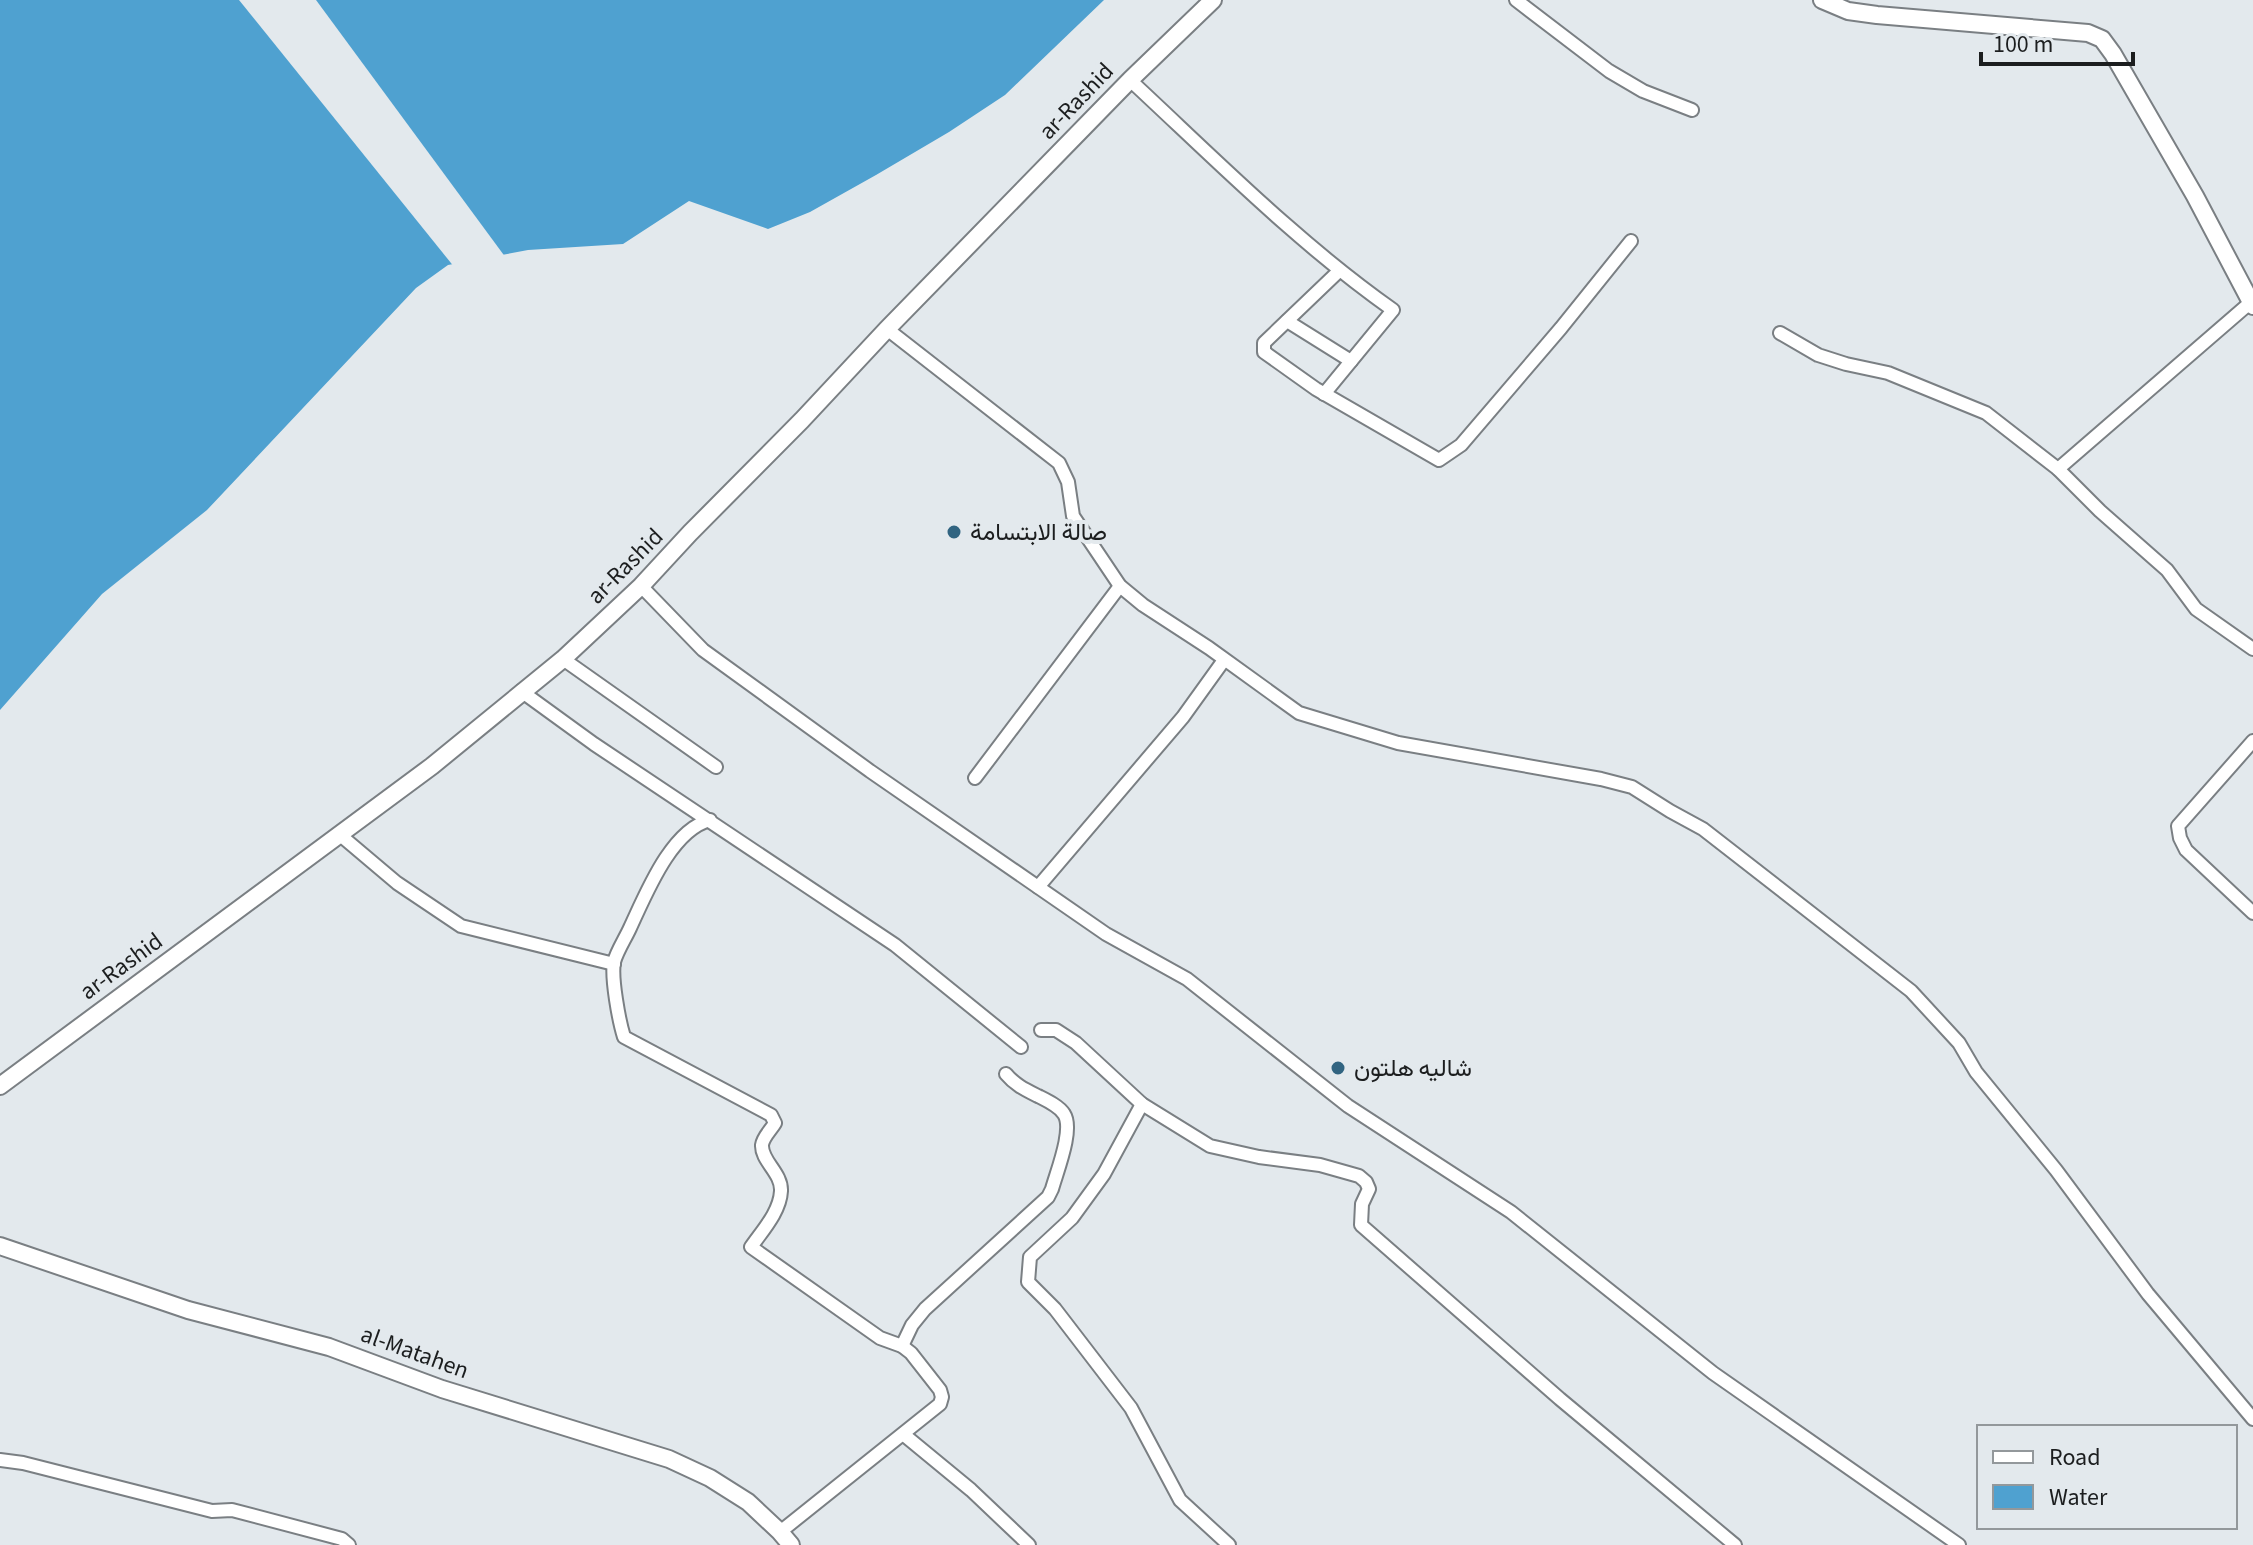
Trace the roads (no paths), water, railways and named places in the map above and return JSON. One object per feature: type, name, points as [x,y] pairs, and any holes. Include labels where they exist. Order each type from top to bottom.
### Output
[{"type":"main road","name":"ar-Rashid","points":[[0,1086],[432,766],[563,659],[641,586],[1130,80],[1213,0]]},
{"type":"main road","points":[[1822,0],[1848,11],[1862,13],[2065,29],[2102,39],[2195,196],[2252,304]]},
{"type":"main road","name":"al-Matahen","points":[[0,1246],[188,1310],[329,1347],[442,1389],[669,1459],[710,1478],[748,1502],[786,1538]]},
{"type":"street","points":[[1516,0],[1609,71],[1643,91],[1692,110]]},
{"type":"street","points":[[1130,80],[1339,271],[1393,310],[1324,394]]},
{"type":"street","points":[[1339,271],[1264,343],[1264,352],[1324,394],[1439,460],[1461,445],[1631,241]]},
{"type":"street","points":[[2058,469],[2252,304]]},
{"type":"street","points":[[1287,321],[1351,361]]},
{"type":"street","points":[[887,329],[1059,463],[1068,482],[1073,516],[1120,586],[1299,713],[1398,743],[1632,787],[1703,829],[1911,991],[1959,1043],[1976,1072],[2056,1170],[2148,1294],[2253,1419]]},
{"type":"street","points":[[1780,333],[1818,355],[1906,379],[1986,413],[2058,469],[2167,570],[2196,609],[2253,649]]},
{"type":"street","points":[[641,586],[703,650],[870,771],[1106,934],[1187,979],[1348,1106],[1511,1212],[1713,1373],[1959,1545]]},
{"type":"street","points":[[975,778],[1120,586]]},
{"type":"street","points":[[563,659],[716,767]]},
{"type":"street","points":[[1038,887],[1183,717],[1224,660]]},
{"type":"street","points":[[521,691],[594,744],[895,945],[1021,1047]]},
{"type":"street","points":[[2253,741],[2178,826],[2186,850],[2253,913]]},
{"type":"street","points":[[710,820],[691,828],[670,853],[655,876],[614,964],[617,1004],[624,1037],[766,1111],[774,1119],[763,1151],[780,1180],[780,1201],[751,1247],[880,1338],[902,1346],[933,1380],[942,1397],[940,1404],[786,1538]]},
{"type":"street","points":[[339,834],[397,883],[461,926],[614,964]]},
{"type":"street","points":[[1041,1030],[1056,1030],[1076,1043],[1142,1104],[1210,1146],[1259,1157],[1320,1165],[1359,1176],[1369,1189],[1362,1204],[1361,1225],[1560,1399],[1735,1545]]},
{"type":"street","points":[[902,1346],[912,1325],[925,1309],[1048,1197],[1052,1189],[1067,1137],[1066,1117],[1047,1101],[1013,1083],[1006,1074]]},
{"type":"street","points":[[1142,1104],[1104,1174],[1072,1218],[1030,1257],[1028,1282],[1055,1309],[1131,1408],[1180,1500],[1229,1545]]},
{"type":"street","points":[[903,1434],[971,1490],[1029,1545]]},
{"type":"street","points":[[0,1460],[23,1463],[212,1511],[232,1510],[342,1539],[349,1545]]},
{"type":"water","points":[[0,0],[1104,0],[1005,95],[876,175],[810,212],[768,229],[689,201],[623,244],[528,250],[448,265],[416,288],[207,510],[102,594],[0,710]]},
{"type":"place","name":"صالة الابتسامة","points":[[954,532]]},
{"type":"place","name":"شاليه هلتون","points":[[1338,1068]]}]
